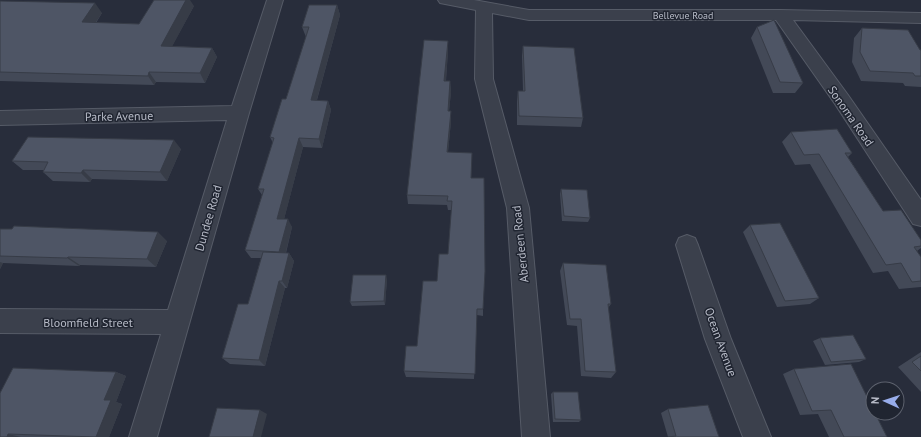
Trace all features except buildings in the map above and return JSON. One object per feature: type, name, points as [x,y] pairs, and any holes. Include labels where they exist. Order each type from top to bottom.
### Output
[{"type":"street","name":"Dundee Road","points":[[143,437],[239,114],[275,0]]},
{"type":"street","name":"Bellevue Road","points":[[446,0],[529,15],[640,8],[784,10],[921,18]]},
{"type":"street","name":"Aberdeen Road","points":[[484,7],[484,79],[518,208],[536,437]]},
{"type":"street","name":"Sonoma Road","points":[[784,10],[812,61],[849,111],[921,218]]},
{"type":"street","name":"Parke Avenue","points":[[0,118],[239,114]]},
{"type":"street","name":"Ocean Avenue","points":[[687,245],[718,339],[757,437]]},
{"type":"street","name":"Bloomfield Street","points":[[0,321],[177,322]]}]
